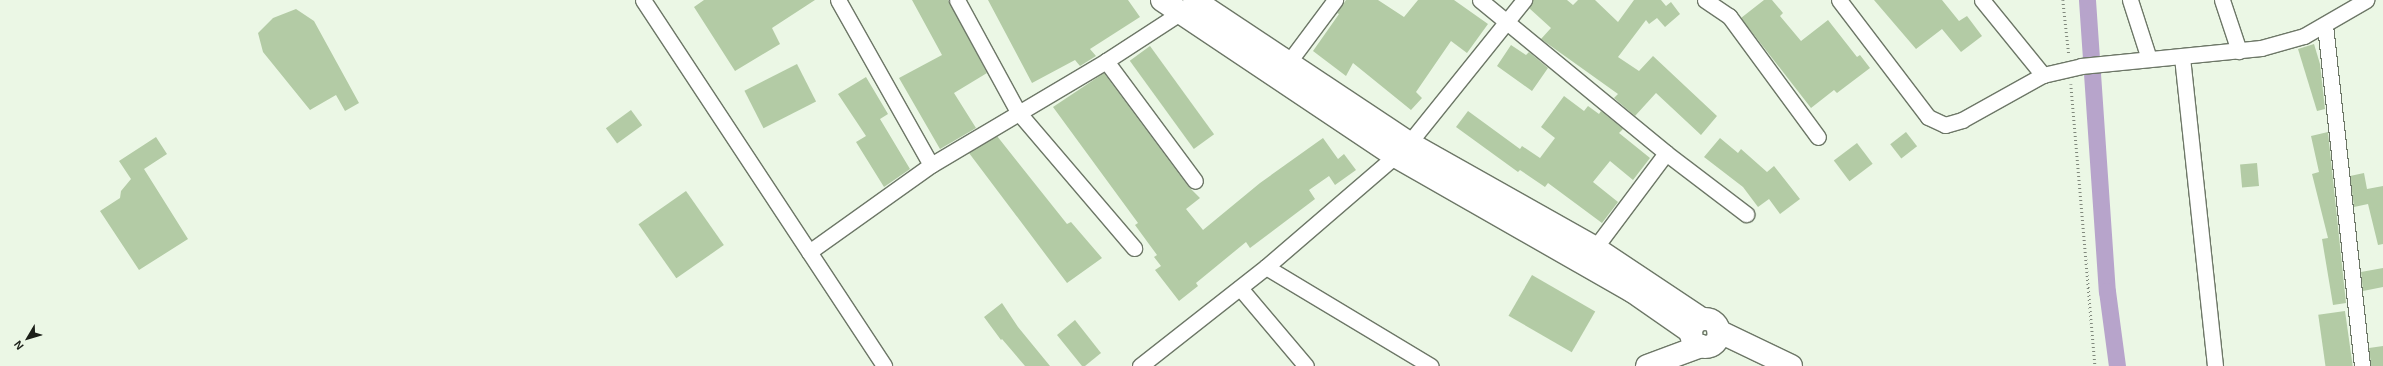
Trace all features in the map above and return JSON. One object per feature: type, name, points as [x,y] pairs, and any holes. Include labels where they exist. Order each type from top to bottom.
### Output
[{"type":"street","points":[[644,0],[884,366]]},
{"type":"street","points":[[838,0],[931,165]]},
{"type":"street","points":[[957,0],[1018,112],[1134,248]]},
{"type":"street","points":[[1162,0],[1187,7],[1288,63],[1402,149],[1595,248],[1636,285],[1704,335],[1757,366]]},
{"type":"street","points":[[1288,63],[1335,0]]},
{"type":"street","points":[[1480,0],[1666,154],[1746,214]]},
{"type":"street","points":[[1140,366],[1266,267],[1402,149],[1505,21],[1524,0]]},
{"type":"street","points":[[1705,0],[1729,16],[1818,137]]},
{"type":"street","points":[[1839,0],[1928,116],[1945,125],[1962,120],[2043,75],[2076,67],[2239,51],[2282,43],[2325,26],[2366,0]]},
{"type":"street","points":[[1982,0],[2043,75]]},
{"type":"street","points":[[2130,0],[2149,59]]},
{"type":"street","points":[[2222,0],[2239,51]]},
{"type":"street","points":[[809,252],[931,165],[1106,61],[1187,7]]},
{"type":"street","points":[[1187,7],[1402,149],[1636,285]]},
{"type":"street","points":[[2325,26],[2362,366]]},
{"type":"street","points":[[2182,57],[2215,366]]},
{"type":"street","points":[[1106,61],[1195,182]]},
{"type":"street","points":[[1595,248],[1666,154]]},
{"type":"street","points":[[1266,267],[1431,366]]},
{"type":"street","points":[[1240,288],[1306,366]]},
{"type":"street","points":[[1659,364],[1704,335]]},
{"type":"street","points":[[1704,335],[1791,366]]},
{"type":"path","points":[[2063,0],[2076,67],[2095,366]]},
{"type":"building","points":[[704,0],[815,0],[772,28],[780,44],[735,71],[694,7]]},
{"type":"building","points":[[912,0],[948,0],[987,73],[954,93],[976,128],[940,149],[899,78],[942,55]]},
{"type":"building","points":[[988,0],[1128,0],[1140,17],[1090,49],[1096,56],[1080,66],[1075,60],[1032,83]]},
{"type":"building","points":[[1346,0],[1378,0],[1404,17],[1418,0],[1454,0],[1488,24],[1467,53],[1451,41],[1416,92],[1422,98],[1411,110],[1353,63],[1346,76],[1313,51],[1339,14],[1337,13]]},
{"type":"building","points":[[1533,0],[1567,0],[1573,5],[1578,0],[1595,0],[1618,22],[1634,0],[1661,0],[1666,6],[1671,2],[1680,14],[1665,27],[1657,18],[1649,24],[1646,20],[1618,57],[1639,71],[1653,56],[1717,116],[1701,135],[1656,93],[1635,116],[1614,98],[1618,94],[1541,39],[1551,28],[1529,8]]},
{"type":"building","points":[[1764,0],[1772,0],[1783,13],[1780,16],[1801,41],[1828,20],[1857,57],[1860,55],[1870,68],[1837,93],[1834,90],[1811,108],[1741,18]]},
{"type":"building","points":[[1874,0],[1942,0],[1959,21],[1967,16],[1982,36],[1961,52],[1942,29],[1916,49]]},
{"type":"building","points":[[296,9],[314,21],[359,103],[345,111],[336,95],[310,110],[263,52],[258,33],[273,18]]},
{"type":"building","points":[[2314,44],[2320,64],[2325,109],[2317,111],[2298,49]]},
{"type":"building","points":[[1511,45],[1526,55],[1529,52],[1548,68],[1532,91],[1497,66]]},
{"type":"building","points":[[1150,46],[1214,134],[1194,149],[1130,61]]},
{"type":"building","points":[[797,64],[816,101],[763,128],[744,91]]},
{"type":"building","points":[[1104,73],[1188,186],[1200,198],[1186,209],[1203,230],[1260,183],[1323,138],[1338,159],[1344,154],[1356,170],[1335,185],[1329,176],[1309,190],[1315,199],[1250,248],[1246,242],[1196,283],[1198,286],[1179,301],[1155,270],[1161,266],[1154,257],[1157,255],[1135,225],[1138,223],[1053,107]]},
{"type":"building","points":[[866,77],[888,114],[880,119],[910,169],[884,187],[856,142],[866,136],[838,94]]},
{"type":"building","points":[[1564,96],[1584,111],[1588,106],[1599,114],[1601,111],[1623,129],[1619,133],[1650,158],[1633,180],[1610,161],[1593,182],[1618,202],[1602,223],[1548,183],[1545,187],[1520,170],[1518,172],[1456,127],[1468,111],[1520,149],[1522,146],[1540,158],[1555,138],[1541,127]]},
{"type":"building","points":[[631,110],[642,125],[617,144],[606,128]]},
{"type":"building","points":[[1906,132],[1917,146],[1901,158],[1890,144]]},
{"type":"building","points":[[2328,132],[2346,303],[2333,305],[2322,239],[2328,238],[2312,174],[2319,172],[2311,136]]},
{"type":"building","points":[[997,136],[1067,224],[1071,222],[1102,258],[1067,283],[969,153]]},
{"type":"building","points":[[156,137],[167,154],[144,169],[188,239],[139,270],[100,211],[120,198],[121,191],[131,179],[119,161]]},
{"type":"building","points":[[1720,138],[1738,153],[1741,149],[1767,172],[1774,166],[1800,199],[1780,214],[1769,199],[1758,207],[1743,187],[1704,157]]},
{"type":"building","points":[[1857,143],[1873,164],[1849,181],[1834,160]]},
{"type":"building","points":[[2257,163],[2259,186],[2242,187],[2240,164]]},
{"type":"building","points":[[2364,173],[2367,189],[2383,186],[2383,244],[2378,245],[2368,204],[2354,207],[2350,176]]},
{"type":"building","points":[[686,191],[724,245],[676,278],[638,224]]},
{"type":"building","points":[[2383,268],[2383,287],[2363,291],[2361,272]]},
{"type":"building","points":[[1532,275],[1595,312],[1572,352],[1508,316]]},
{"type":"building","points":[[1002,303],[1018,327],[1050,366],[1025,366],[1002,339],[1001,340],[984,317]]},
{"type":"building","points":[[2345,311],[2353,366],[2325,366],[2318,315]]},
{"type":"building","points":[[1075,320],[1101,353],[1085,366],[1082,366],[1057,335]]},
{"type":"building","points":[[2383,346],[2383,366],[2371,366],[2369,348]]},
{"type":"waterway","points":[[2087,0],[2107,291],[2117,366]]}]
